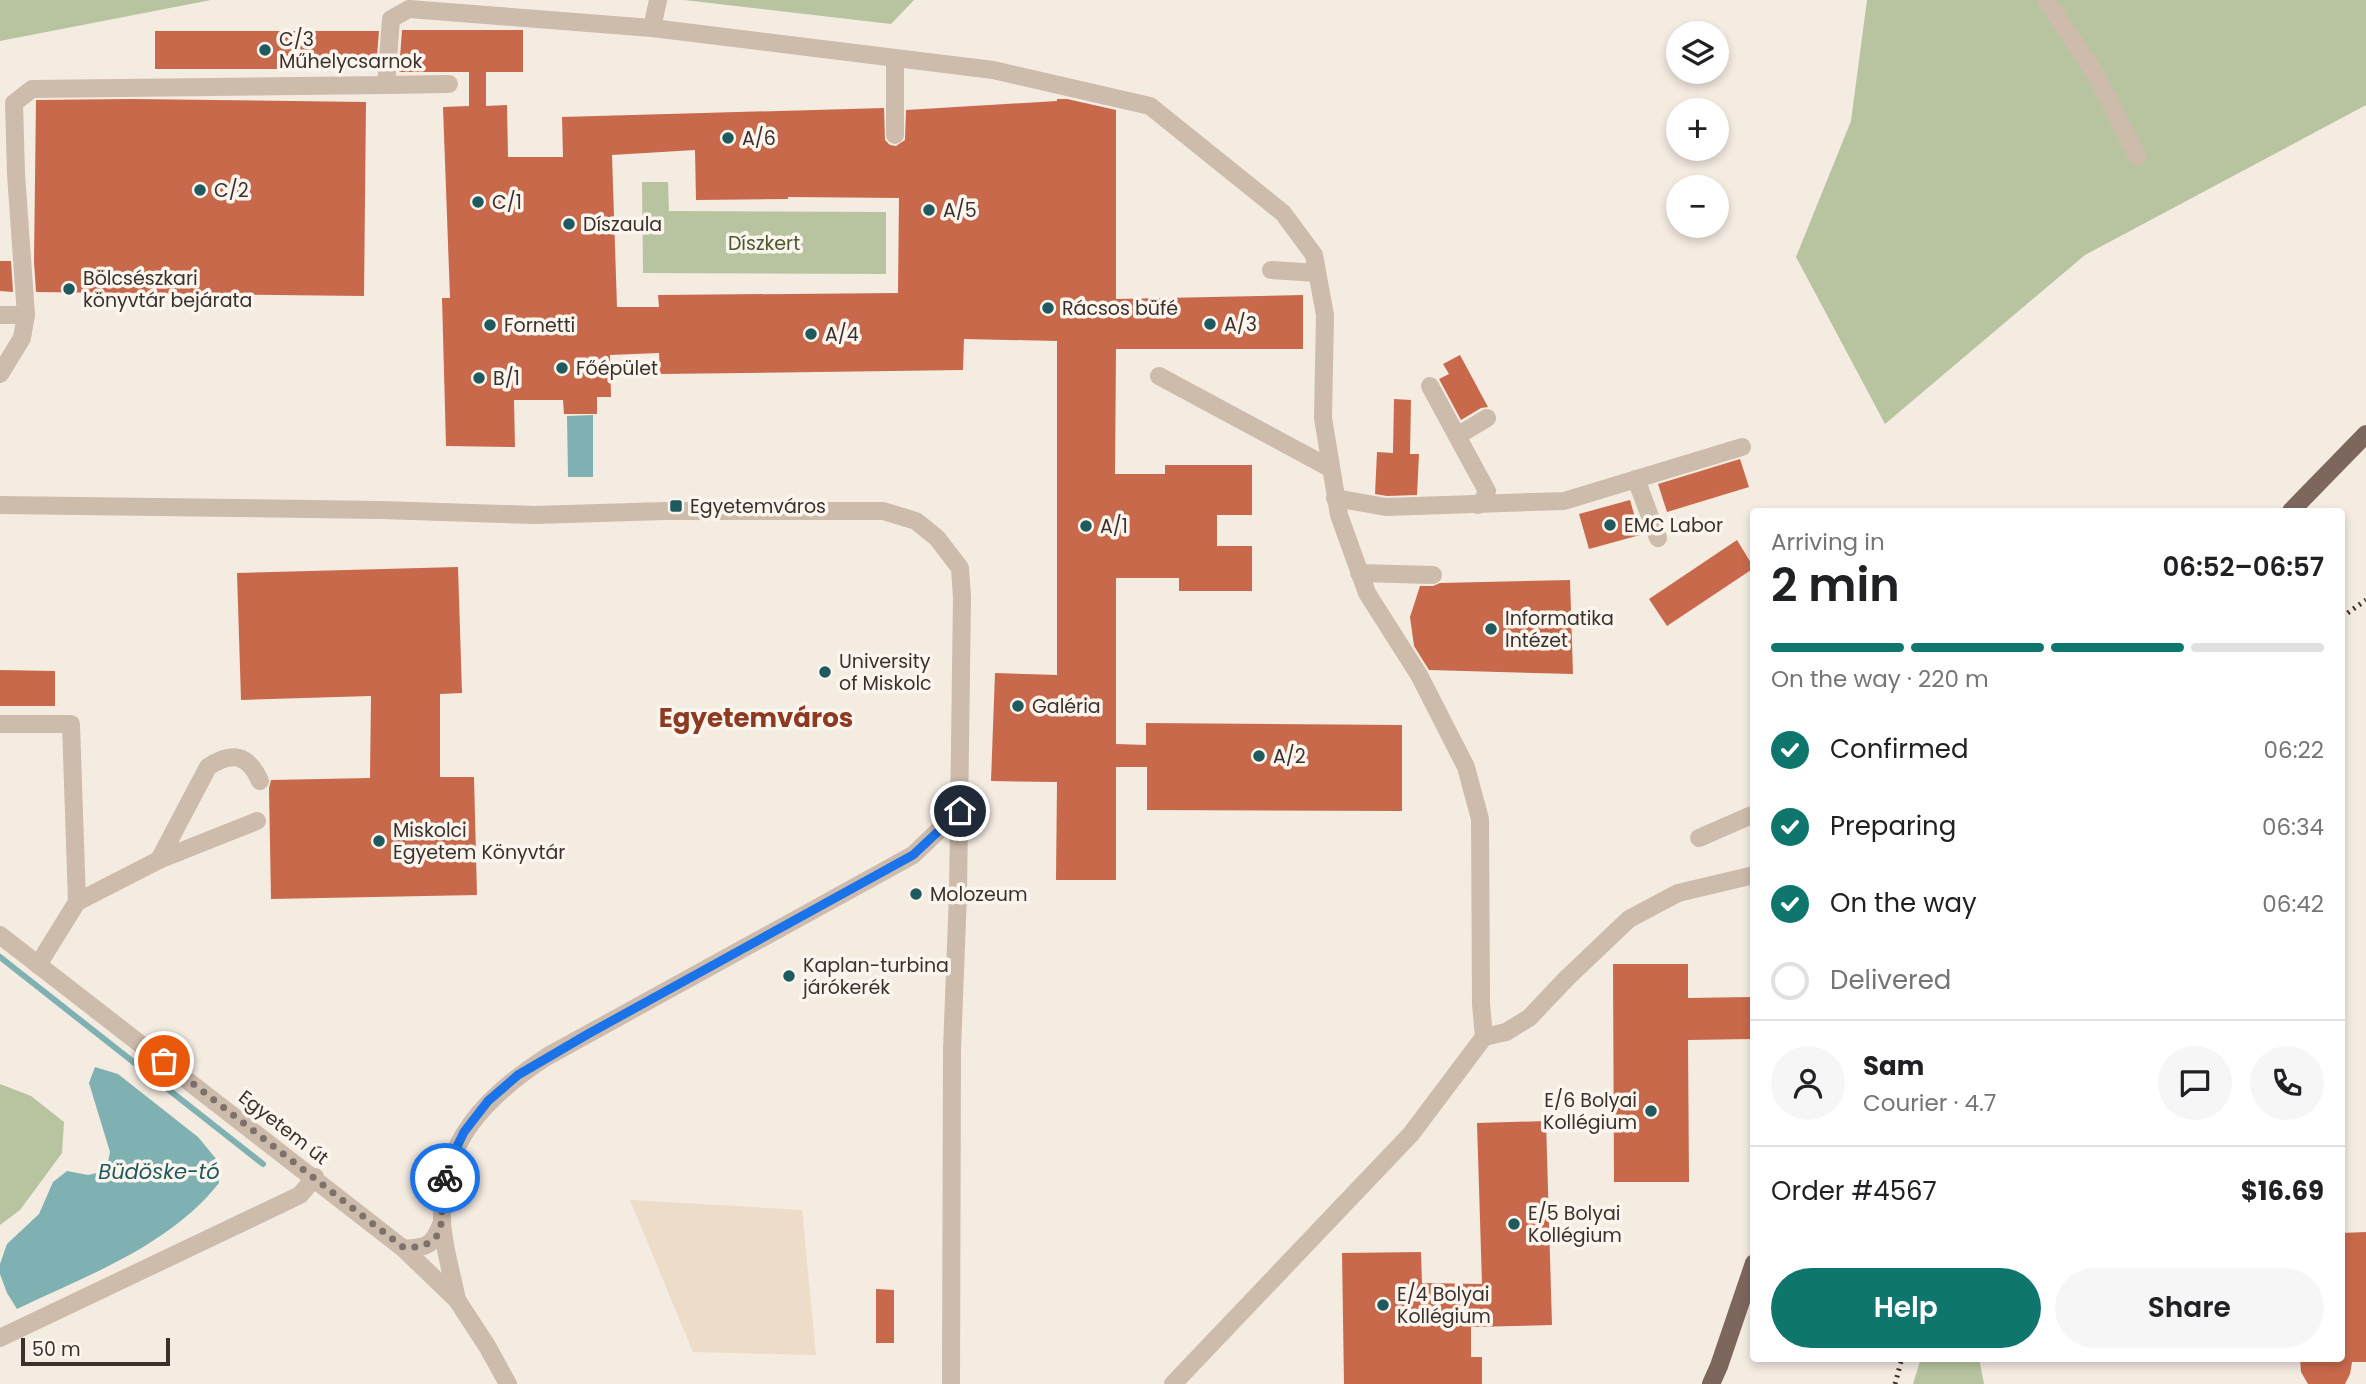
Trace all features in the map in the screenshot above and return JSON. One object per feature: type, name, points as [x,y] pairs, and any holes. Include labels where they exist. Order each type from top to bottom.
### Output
[{"type":"main road","points":[[2294,508],[2366,434]]},
{"type":"main road","points":[[1711,1384],[1750,1275]]},
{"type":"street","points":[[386,85],[390,0]]},
{"type":"street","points":[[652,28],[658,0]]},
{"type":"street","points":[[2046,0],[2096,75],[2137,156]]},
{"type":"street","points":[[391,19],[409,9],[499,8],[993,70],[1150,106],[1283,213],[1314,255],[1325,316],[1322,418],[1335,498],[1359,573],[1367,593],[1419,675],[1466,766],[1480,819],[1481,1004],[1484,1037]]},
{"type":"street","points":[[895,58],[895,135]]},
{"type":"street","points":[[0,374],[22,338],[26,315],[14,103],[32,89],[449,85]]},
{"type":"street","points":[[1271,270],[1317,273]]},
{"type":"street","points":[[0,315],[26,315]]},
{"type":"street","points":[[1159,376],[1330,468]]},
{"type":"street","points":[[1430,386],[1487,491],[1478,505]]},
{"type":"street","points":[[1457,436],[1487,418]]},
{"type":"street","points":[[1335,498],[1386,507],[1564,501],[1742,447]]},
{"type":"street","points":[[1632,480],[1658,538]]},
{"type":"street","points":[[0,505],[403,510],[523,515],[665,511],[883,511],[915,521],[937,538],[960,568],[962,597],[958,909],[952,1049],[951,1384]]},
{"type":"street","points":[[1359,573],[1433,575]]},
{"type":"street","points":[[0,724],[71,724],[77,902]]},
{"type":"street","points":[[159,860],[208,767],[220,759],[233,756],[245,760],[255,769],[260,781]]},
{"type":"street","points":[[457,1300],[442,1222],[442,1190],[448,1165],[464,1132],[488,1101],[518,1075],[548,1056],[913,855],[960,811]]},
{"type":"street","points":[[1699,838],[1750,816]]},
{"type":"street","points":[[38,965],[77,902],[159,860],[257,821]]},
{"type":"street","points":[[1175,1383],[1411,1134],[1484,1037],[1506,1031],[1529,1018],[1629,919],[1678,893],[1750,876]]},
{"type":"street","name":"Egyetem út","points":[[0,935],[404,1248],[457,1300],[508,1384]]},
{"type":"street","points":[[0,1338],[300,1195],[315,1177]]},
{"type":"street","points":[[404,1248],[429,1245],[436,1238],[442,1222]]},
{"type":"green space","points":[[0,0],[211,0],[0,41]]},
{"type":"green space","points":[[684,0],[914,0],[891,24]]},
{"type":"green space","points":[[1867,0],[2366,0],[2366,105],[2085,255],[1885,424],[1796,257],[1851,121]]},
{"type":"green space","name":"Díszkert","points":[[642,182],[668,182],[669,211],[886,212],[886,274],[643,273]]},
{"type":"green space","points":[[0,1084],[31,1096],[64,1122],[62,1153],[20,1210],[0,1225]]},
{"type":"green space","points":[[1920,1362],[1980,1362],[1984,1384],[1913,1384]]},
{"type":"shaded area","points":[[630,1200],[802,1210],[816,1355],[693,1352]]},
{"type":"water","points":[[593,415],[593,477],[568,477],[567,416]]},
{"type":"water","name":"Büdöske-tó","points":[[95,1067],[118,1074],[198,1137],[217,1160],[219,1183],[199,1205],[152,1242],[99,1271],[17,1309],[0,1274],[0,1264],[7,1244],[39,1214],[53,1182],[67,1171],[88,1175],[106,1171],[110,1152],[89,1083]]},
{"type":"building","points":[[402,30],[523,30],[523,72],[486,72],[486,106],[507,105],[508,157],[563,157],[562,117],[884,108],[885,140],[896,146],[905,140],[906,110],[1067,99],[1116,110],[1116,299],[1303,295],[1303,349],[1116,349],[1115,474],[1165,474],[1165,465],[1252,465],[1252,515],[1217,515],[1217,546],[1252,546],[1252,591],[1179,591],[1179,578],[1116,578],[1116,744],[1146,745],[1146,723],[1402,725],[1402,811],[1147,810],[1147,767],[1116,767],[1116,880],[1056,880],[1057,782],[991,781],[995,673],[1057,675],[1057,341],[964,339],[963,370],[660,374],[659,353],[610,355],[611,397],[597,397],[597,414],[564,414],[563,400],[514,400],[515,447],[446,446],[442,298],[450,298],[443,107],[469,106],[469,72],[399,72]],"holes":[[[695,150],[696,200],[899,198],[898,293],[658,295],[659,307],[617,307],[612,155]]]},
{"type":"building","name":"C/3 Műhelycsarnok","points":[[155,31],[379,31],[376,69],[155,69]]},
{"type":"building","name":"C/2","points":[[36,100],[366,102],[364,296],[36,292]]},
{"type":"building","points":[[0,261],[11,261],[13,292],[0,291]]},
{"type":"building","points":[[1460,355],[1488,407],[1481,408],[1461,420],[1439,379],[1449,374],[1443,364]]},
{"type":"building","points":[[1394,399],[1411,400],[1410,454],[1419,454],[1417,495],[1375,494],[1377,452],[1393,453]]},
{"type":"building","points":[[1740,459],[1749,487],[1667,512],[1658,484]]},
{"type":"building","name":"EMC Labor","points":[[1630,500],[1640,535],[1589,549],[1579,514]]},
{"type":"building","points":[[1737,540],[1750,561],[1750,571],[1667,626],[1649,599]]},
{"type":"building","points":[[458,567],[462,693],[440,694],[440,777],[474,777],[477,895],[271,899],[271,780],[370,778],[371,696],[241,700],[237,573]]},
{"type":"building","name":"Informatika Intézet","points":[[1570,580],[1573,674],[1429,670],[1414,646],[1410,617],[1420,586],[1440,583]]},
{"type":"building","points":[[0,670],[55,671],[55,706],[0,706]]},
{"type":"building","name":"E/6 Bolyai Kollégium","points":[[1613,964],[1688,964],[1688,998],[1750,997],[1750,1039],[1688,1040],[1689,1182],[1614,1182]]},
{"type":"building","points":[[1546,1121],[1552,1325],[1471,1327],[1471,1357],[1482,1357],[1482,1384],[1344,1384],[1342,1253],[1421,1252],[1422,1283],[1482,1284],[1477,1123]]},
{"type":"building","points":[[2366,1232],[2366,1362],[2352,1362],[2345,1384],[2308,1384],[2301,1372],[2300,1362],[2345,1362],[2345,1233]]},
{"type":"building","points":[[876,1289],[894,1290],[894,1343],[876,1343]]},
{"type":"waterway","points":[[0,957],[263,1164]]},
{"type":"railway","points":[[2345,615],[2366,600]]},
{"type":"railway","points":[[1895,1384],[1901,1362]]},
{"type":"way so far","points":[[164,1061],[404,1248],[421,1248],[436,1238],[442,1222],[442,1190],[445,1178]]},
{"type":"place","name":"C/3 Műhelycsarnok","points":[[265,50]]},
{"type":"place","name":"A/6","points":[[728,138]]},
{"type":"place","name":"C/2","points":[[200,190]]},
{"type":"place","name":"C/1","points":[[478,202]]},
{"type":"place","name":"A/5","points":[[929,210]]},
{"type":"place","name":"Díszaula","points":[[569,224]]},
{"type":"place","name":"Bölcsészkari könyvtár bejárata","points":[[69,289]]},
{"type":"place","name":"Rácsos büfé","points":[[1048,308]]},
{"type":"place","name":"A/3","points":[[1210,324]]},
{"type":"place","name":"Fornetti","points":[[490,325]]},
{"type":"place","name":"A/4","points":[[811,334]]},
{"type":"place","name":"Főépület","points":[[562,368]]},
{"type":"place","name":"B/1","points":[[479,378]]},
{"type":"place","name":"Egyetemváros","points":[[676,506]]},
{"type":"place","name":"EMC Labor","points":[[1610,525]]},
{"type":"place","name":"A/1","points":[[1086,526]]},
{"type":"place","name":"Informatika Intézet","points":[[1491,629]]},
{"type":"place","name":"University of Miskolc","points":[[825,672]]},
{"type":"place","name":"Galéria","points":[[1018,706]]},
{"type":"place","name":"A/2","points":[[1259,756]]},
{"type":"place","name":"Miskolci Egyetem Könyvtár","points":[[379,841]]},
{"type":"place","name":"Molozeum","points":[[916,894]]},
{"type":"place","name":"Kaplan-turbina járókerék","points":[[789,976]]},
{"type":"place","name":"E/6 Bolyai Kollégium","points":[[1651,1111]]},
{"type":"place","name":"E/5 Bolyai Kollégium","points":[[1514,1224]]},
{"type":"place","name":"E/4 Bolyai Kollégium","points":[[1383,1305]]},
{"type":"district","name":"Egyetemváros","points":[[756,718]]},
{"type":"route","points":[[445,1178],[448,1165],[464,1132],[488,1101],[518,1075],[913,855],[960,811]]}]
